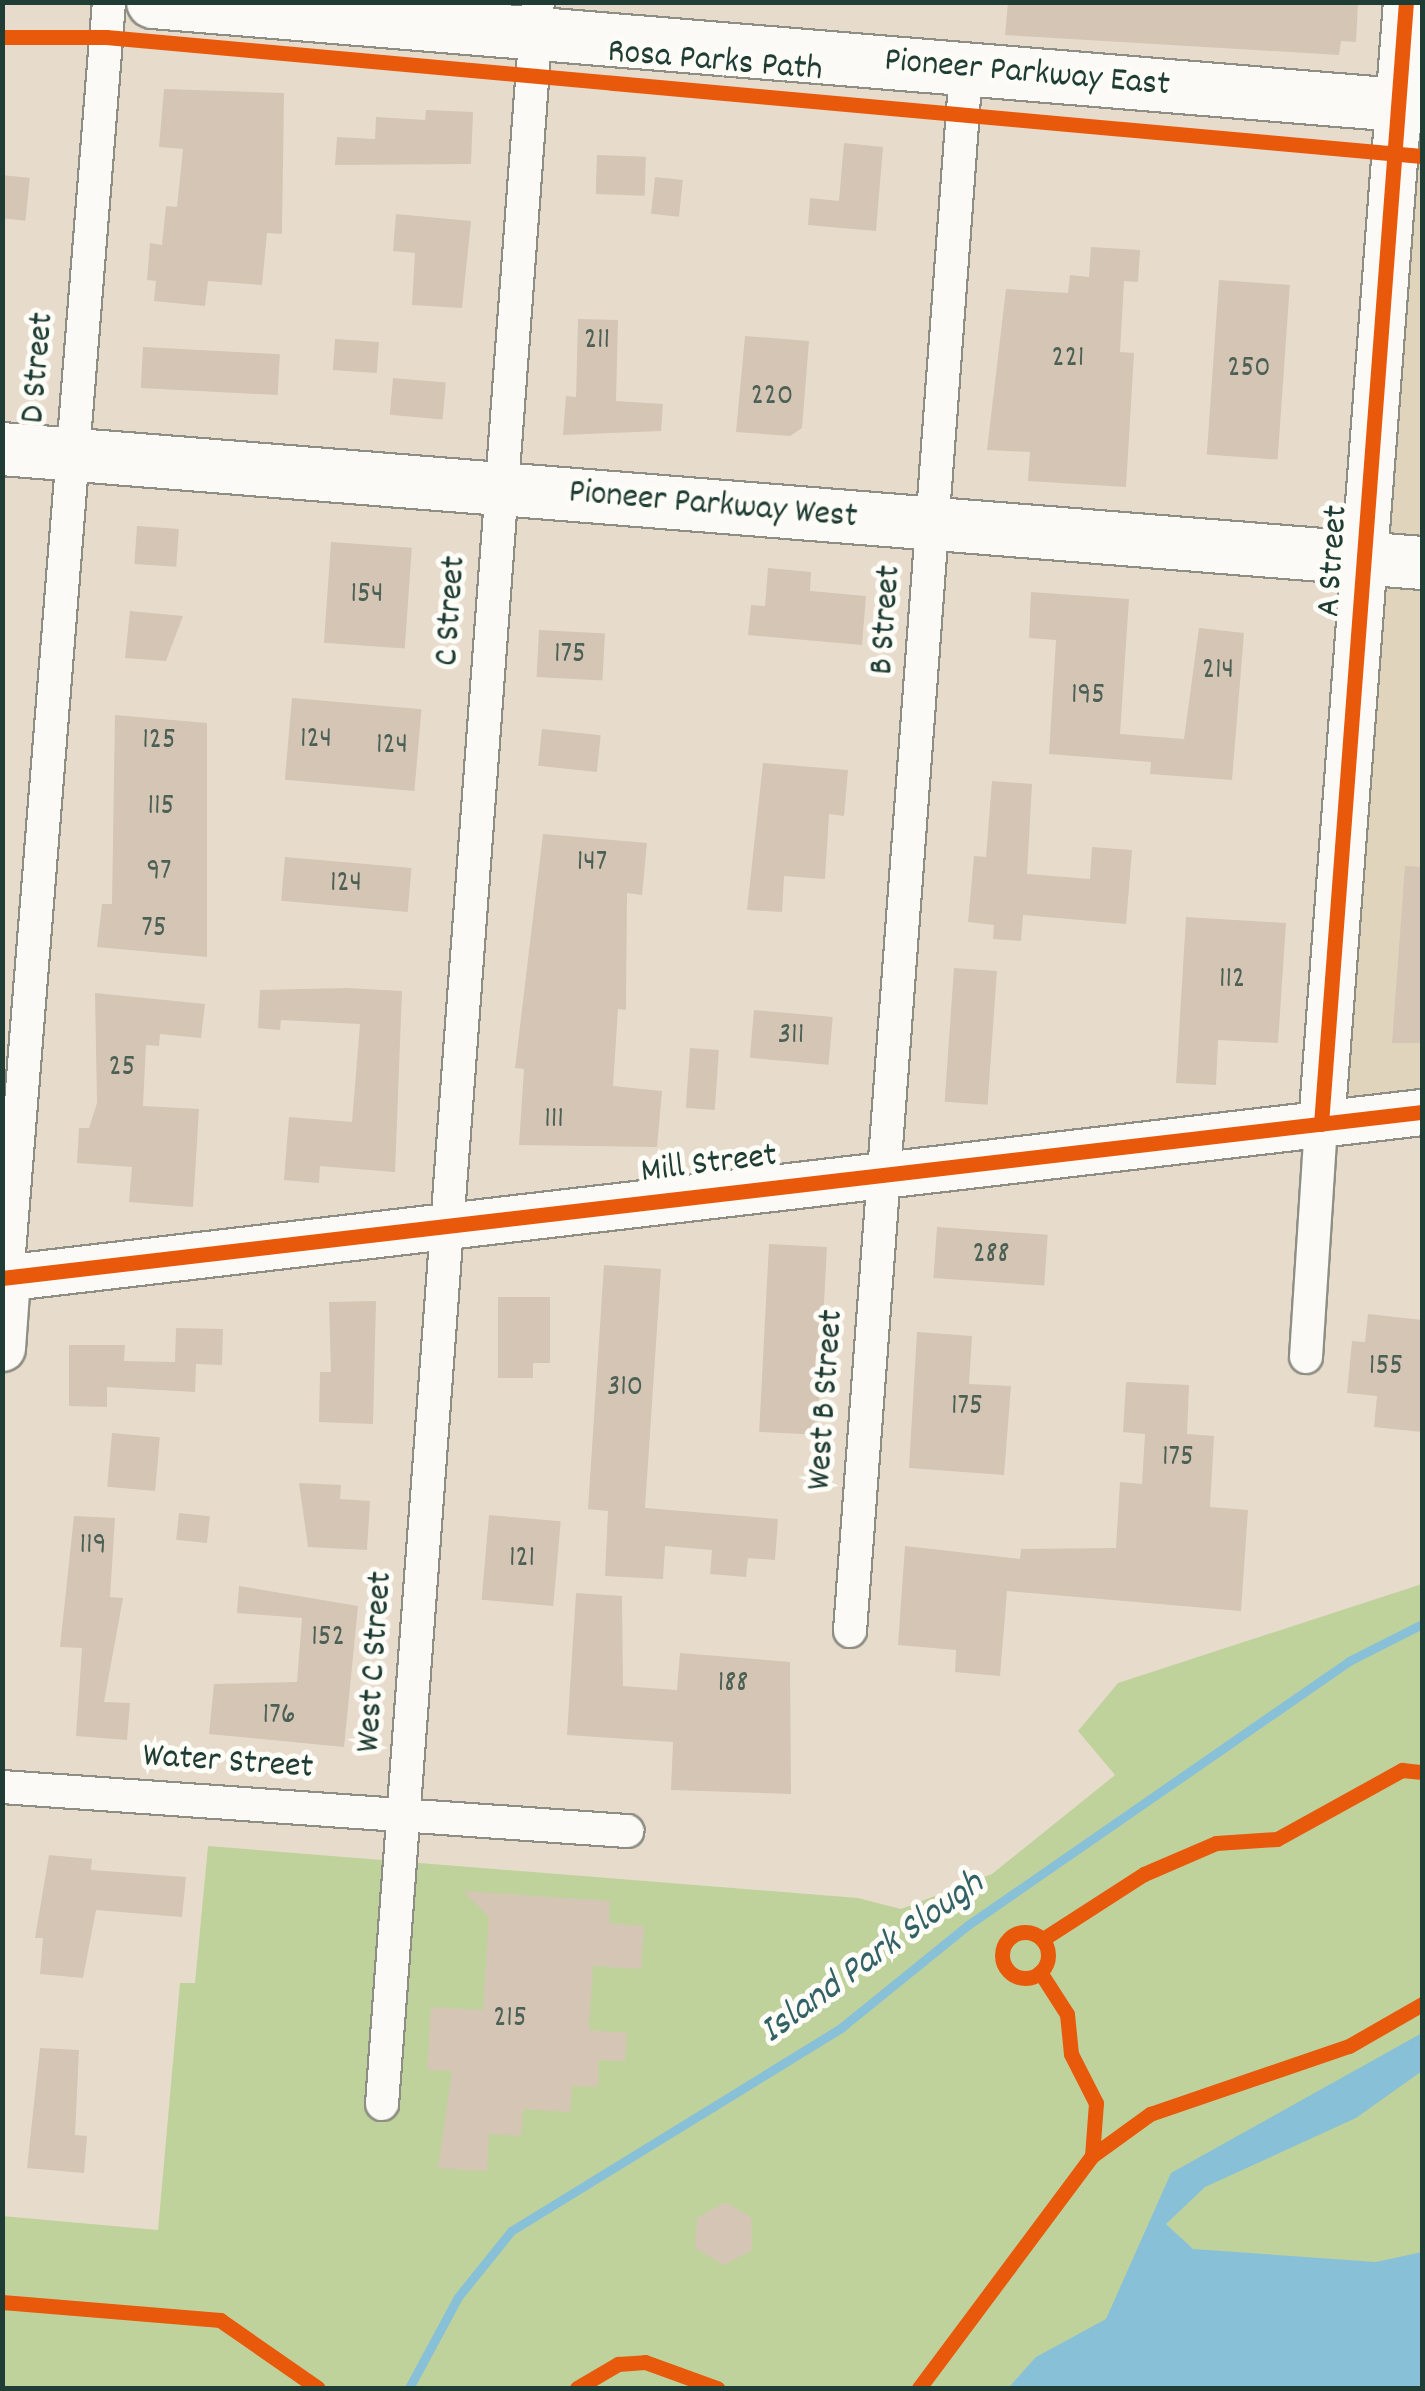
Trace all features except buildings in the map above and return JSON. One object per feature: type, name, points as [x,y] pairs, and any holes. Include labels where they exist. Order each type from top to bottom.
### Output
[{"type":"main road","name":"Pioneer Parkway East","points":[[153,2],[537,18],[966,69],[1411,106]]},
{"type":"main road","name":"Pioneer Parkway West","points":[[2,449],[1422,564]]},
{"type":"street","name":"D Street","points":[[4,1278],[110,2]]},
{"type":"street","name":"A Street","points":[[1321,1124],[1364,557],[1411,106],[1406,2]]},
{"type":"street","name":"C Street","points":[[448,1226],[537,18]]},
{"type":"street","name":"B Street","points":[[884,1175],[966,69]]},
{"type":"street","name":"Mill Street","points":[[4,1278],[1422,1112]]},
{"type":"street","points":[[1306,1357],[1321,1124]]},
{"type":"street","name":"West B Street","points":[[850,1631],[884,1175]]},
{"type":"street","name":"West C Street","points":[[382,2104],[448,1226]]},
{"type":"street","points":[[2,1348],[4,1278]]},
{"type":"street","name":"Water Street","points":[[2,1787],[627,1832]]},
{"type":"shaded area","points":[[1422,3],[1422,1112],[1321,1124]]},
{"type":"green space","points":[[1422,1584],[1422,2252],[1037,2357],[1008,2388],[3,2388],[2,2216],[158,2230],[180,1983],[195,1983],[208,1846],[858,1898],[901,1909],[992,1874],[1115,1775],[1078,1731],[1118,1683]]},
{"type":"water","points":[[1422,2033],[1422,2071],[1356,2118],[1205,2187],[1166,2224],[1193,2249],[1376,2262],[1422,2252],[1422,2388],[1008,2388],[1036,2357],[1106,2319],[1171,2173]]},
{"type":"waterway","name":"Island Park Slough","points":[[409,2388],[458,2297],[511,2231],[842,2027],[968,1925],[1349,1661],[1422,1624]]},
{"type":"cycle path","points":[[1321,1124],[1406,2]]},
{"type":"cycle path","name":"Rosa Parks Path","points":[[2,37],[106,37],[1422,156]]},
{"type":"cycle path","points":[[2,1278],[1422,1112]]},
{"type":"cycle path","points":[[1043,1939],[1144,1874],[1216,1843],[1277,1839],[1402,1770],[1422,1772]]},
{"type":"cycle path","points":[[1025,1932],[1041,1939],[1048,1955],[1041,1971],[1025,1978],[1009,1971],[1002,1955],[1009,1939],[1025,1932]]},
{"type":"cycle path","points":[[1040,1972],[1067,2014],[1071,2054],[1096,2103],[1092,2156]]},
{"type":"cycle path","points":[[919,2388],[1092,2156],[1150,2114],[1349,2046],[1422,2004]]},
{"type":"cycle path","points":[[2,2302],[220,2320],[318,2388]]},
{"type":"cycle path","points":[[577,2388],[618,2364],[645,2362],[717,2388]]}]
